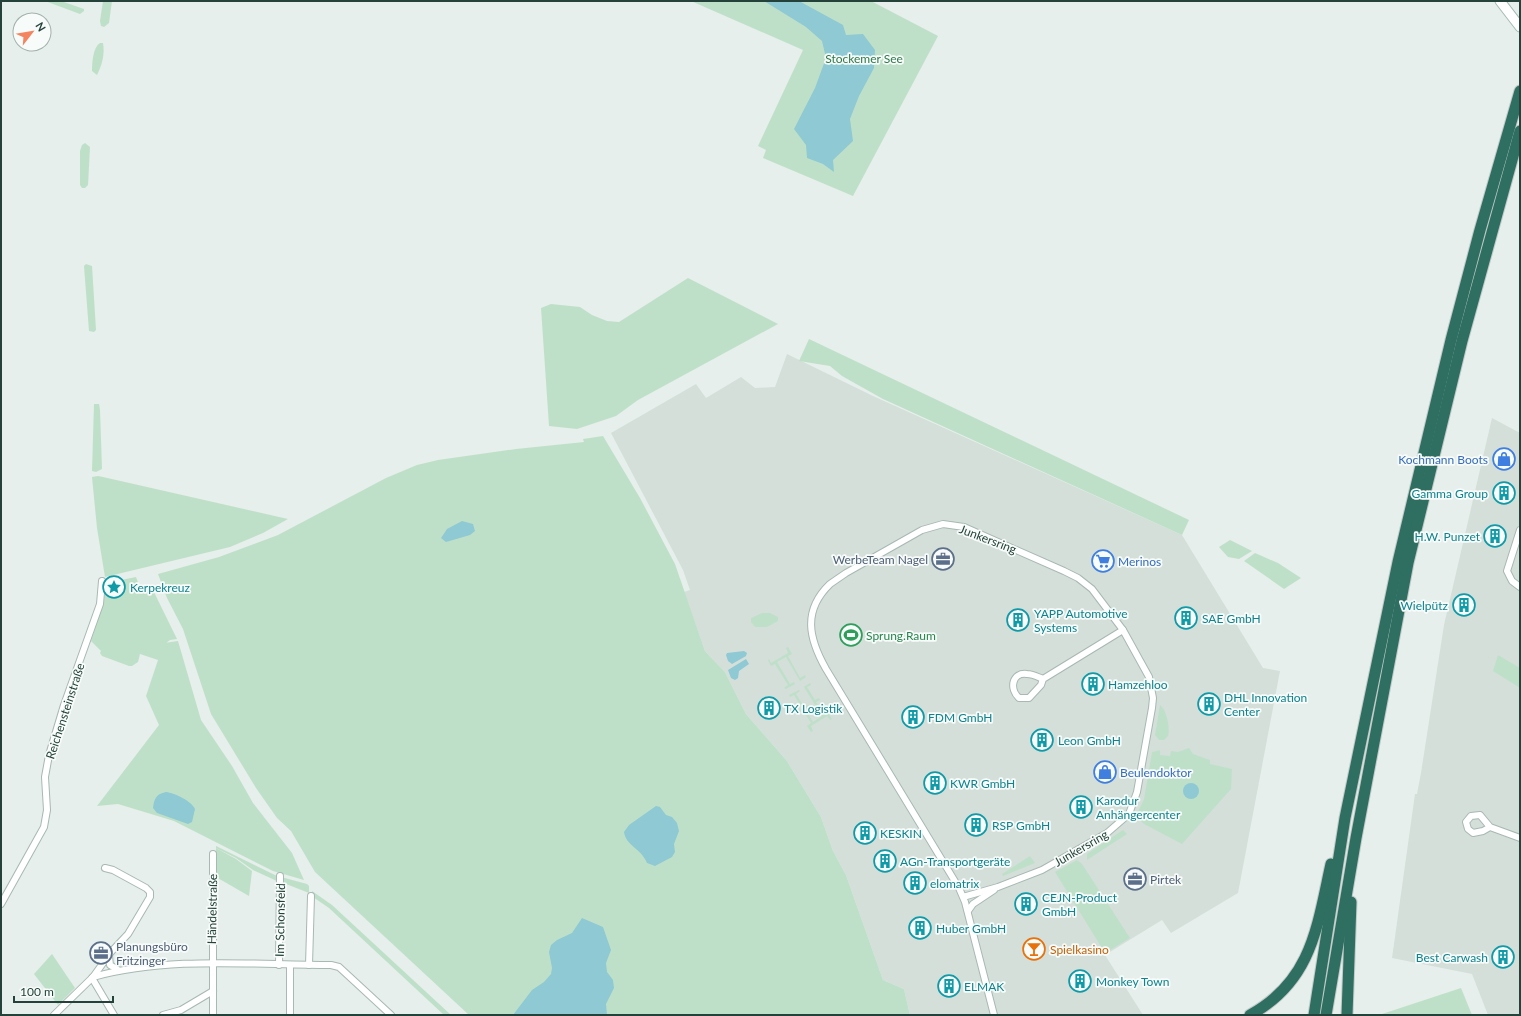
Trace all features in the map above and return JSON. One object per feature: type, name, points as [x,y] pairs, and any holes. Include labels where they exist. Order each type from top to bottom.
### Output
[{"type":"highway","points":[[1314,1015],[1345,818],[1398,562],[1450,340],[1520,91]]},
{"type":"highway","points":[[1326,1015],[1356,838],[1408,563],[1462,341],[1520,131]]},
{"type":"highway","points":[[1250,1015],[1274,999],[1288,986],[1306,960],[1318,924],[1331,862],[1345,818]]},
{"type":"highway","points":[[1347,1015],[1351,911],[1356,838]]},
{"type":"main road","points":[[1500,1],[1519,26]]},
{"type":"street","name":"Junkersring","points":[[963,897],[998,887],[1042,870],[1088,846],[1116,827],[1129,814],[1137,792],[1153,698],[1146,670],[1123,630],[1092,589],[1078,578],[964,527],[943,524],[922,530],[840,576],[820,594],[810,623],[812,638],[819,657],[941,857],[963,897],[968,911],[994,1015]]},
{"type":"street","points":[[1520,530],[1508,571],[1510,578],[1520,587]]},
{"type":"street","name":"Reichensteinstraße","points":[[1,904],[44,828],[47,810],[45,777],[49,755],[64,705],[100,604],[102,581]]},
{"type":"street","points":[[1043,679],[1028,674],[1019,676],[1014,680],[1014,694],[1019,698],[1029,698],[1042,685],[1043,679],[1123,630]]},
{"type":"street","points":[[1490,827],[1520,838]]},
{"type":"street","name":"Händelstraße","points":[[213,854],[213,1015]]},
{"type":"street","points":[[54,1015],[93,978],[133,926],[150,895],[146,888],[114,870],[105,868]]},
{"type":"street","name":"Im Schonsfeld","points":[[279,965],[280,876]]},
{"type":"street","name":"Junkersring","points":[[968,911],[973,904],[998,887]]},
{"type":"street","points":[[309,965],[311,896]]},
{"type":"street","points":[[109,956],[110,966],[118,970]]},
{"type":"street","points":[[93,978],[118,970],[213,963]]},
{"type":"street","name":"Im Schonsfeld","points":[[213,963],[331,965],[339,968],[391,1015]]},
{"type":"street","points":[[290,965],[290,1015]]},
{"type":"street","points":[[93,978],[114,1015]]},
{"type":"street","points":[[163,1015],[181,1010],[213,991]]},
{"type":"shaded area","points":[[787,354],[873,396],[1182,535],[1263,668],[1280,671],[1238,893],[1171,933],[1162,920],[1105,955],[1143,1015],[910,1015],[904,989],[883,980],[846,875],[833,851],[821,817],[787,761],[746,714],[725,672],[705,651],[684,592],[690,590],[683,570],[611,433],[696,384],[706,398],[741,377],[755,388],[775,387]]},
{"type":"shaded area","points":[[1492,418],[1520,433],[1520,1015],[1488,1015],[1472,974],[1392,958],[1415,794],[1417,794],[1421,773],[1444,625]]},
{"type":"green space","points":[[45,1],[61,1],[84,9],[84,11],[80,14]]},
{"type":"green space","points":[[103,1],[112,1],[109,23],[104,27],[101,26],[100,21]]},
{"type":"green space","name":"Stockemer See","points":[[691,1],[871,1],[938,36],[853,196],[763,158],[766,150],[758,146],[803,50]]},
{"type":"green space","points":[[100,43],[103,43],[104,47],[102,63],[97,75],[92,71],[92,64],[94,52]]},
{"type":"green space","points":[[85,143],[90,147],[88,185],[85,188],[82,188],[80,185],[80,151],[82,145]]},
{"type":"green space","points":[[86,264],[92,266],[96,330],[94,332],[89,331],[84,266]]},
{"type":"green space","points":[[688,278],[778,324],[638,400],[616,416],[577,429],[549,426],[541,308],[551,304],[580,307],[592,315],[607,321],[619,322]]},
{"type":"green space","points":[[809,339],[1189,520],[1182,535],[883,399],[842,376],[830,366],[799,361]]},
{"type":"green space","points":[[94,404],[99,404],[100,410],[102,469],[96,472],[92,471]]},
{"type":"green space","points":[[603,436],[640,498],[675,564],[705,651],[725,672],[746,714],[787,761],[821,817],[833,851],[846,875],[883,980],[904,989],[910,1015],[469,1015],[315,872],[291,831],[277,818],[256,788],[211,714],[183,629],[167,598],[158,574],[219,557],[278,535],[386,478],[417,465],[438,460],[516,449],[584,442],[583,439]]},
{"type":"green space","points":[[98,476],[288,519],[263,533],[230,547],[105,577],[97,528],[92,477]]},
{"type":"green space","points":[[1230,540],[1252,551],[1239,559],[1228,557],[1219,547]]},
{"type":"green space","points":[[1255,553],[1278,563],[1301,578],[1284,589],[1244,561]]},
{"type":"green space","points":[[136,577],[140,588],[151,586],[177,639],[170,640],[166,643],[178,641],[201,720],[232,766],[253,803],[292,853],[304,880],[273,871],[174,821],[118,804],[97,806],[159,725],[146,696],[158,660],[140,654],[138,662],[132,666],[129,666],[102,656],[100,653],[101,651],[91,641],[104,602],[106,583]]},
{"type":"green space","points":[[762,613],[770,613],[778,617],[778,621],[767,627],[755,627],[751,622],[751,618]]},
{"type":"green space","points":[[788,647],[792,654],[788,656],[800,678],[805,675],[806,677],[800,681],[786,657],[777,662],[790,684],[794,682],[795,684],[786,689],[784,688],[788,685],[775,664],[771,666],[768,660],[769,659],[771,663],[788,653],[786,648]]},
{"type":"green space","points":[[1498,655],[1520,668],[1520,688],[1493,671]]},
{"type":"green space","points":[[810,683],[811,685],[807,687],[815,700],[819,698],[820,700],[816,702],[824,715],[828,713],[832,719],[830,720],[827,716],[811,726],[813,731],[811,732],[807,726],[811,723],[803,710],[799,712],[802,708],[794,695],[790,697],[789,695],[799,690],[800,691],[796,694],[804,707],[809,706],[805,709],[813,722],[822,716],[804,687]]},
{"type":"green space","points":[[1160,705],[1166,715],[1168,724],[1169,733],[1164,740],[1159,740],[1155,735]]},
{"type":"green space","points":[[1189,748],[1193,754],[1210,760],[1210,764],[1232,769],[1231,789],[1182,844],[1144,824],[1136,816],[1144,799],[1152,752],[1160,750],[1160,755],[1170,756],[1171,751],[1178,752]]},
{"type":"green space","points":[[1123,830],[1127,834],[1087,860],[1087,854]]},
{"type":"green space","points":[[216,846],[279,877],[279,882],[253,870],[236,858],[216,848]]},
{"type":"green space","points":[[216,848],[236,859],[252,871],[249,896],[216,877]]},
{"type":"green space","points":[[1030,856],[1035,863],[1003,876],[1002,874]]},
{"type":"green space","points":[[1077,860],[1082,864],[1130,938],[1105,953],[1055,872]]},
{"type":"green space","points":[[281,877],[307,884],[309,886],[309,893],[281,882]]},
{"type":"green space","points":[[312,891],[332,905],[451,1015],[444,1015],[329,908],[313,897]]},
{"type":"green space","points":[[52,954],[75,988],[58,1005],[34,974]]},
{"type":"green space","points":[[1461,988],[1472,1015],[1379,1015]]},
{"type":"water","name":"Stockemer See","points":[[764,1],[799,1],[843,25],[846,35],[863,34],[875,50],[874,68],[859,96],[850,119],[853,141],[833,160],[834,172],[823,164],[807,158],[806,145],[794,129],[815,88],[826,58],[822,41],[806,27]]},
{"type":"water","points":[[462,521],[473,524],[475,531],[470,535],[446,542],[441,538],[447,529]]},
{"type":"water","points":[[744,651],[747,653],[746,656],[732,664],[728,661],[726,655],[727,653]]},
{"type":"water","points":[[746,659],[749,664],[739,671],[738,678],[735,680],[731,678],[728,670]]},
{"type":"water","points":[[1188,783],[1194,783],[1199,788],[1197,797],[1194,799],[1188,799],[1183,794],[1183,788]]},
{"type":"water","points":[[166,792],[182,798],[193,806],[195,809],[192,822],[188,824],[157,813],[153,808],[154,802],[160,794]]},
{"type":"water","points":[[656,806],[660,807],[666,815],[672,817],[677,823],[679,831],[674,844],[675,852],[672,857],[655,866],[647,863],[641,854],[625,837],[624,832],[629,825]]},
{"type":"water","points":[[582,918],[603,927],[611,950],[606,963],[607,972],[613,980],[614,988],[606,1004],[607,1015],[513,1015],[532,990],[544,982],[551,974],[552,968],[549,952],[551,945],[557,940],[572,933]]},
{"type":"place","name":"Kochmann Boots","points":[[1504,459]]},
{"type":"place","name":"Gamma Group","points":[[1504,493]]},
{"type":"place","name":"H.W. Punzet","points":[[1495,536]]},
{"type":"place","name":"WerbeTeam Nagel","points":[[943,559]]},
{"type":"place","name":"Merinos","points":[[1103,561]]},
{"type":"place","name":"Kerpekreuz","points":[[114,587]]},
{"type":"place","name":"Wielpütz","points":[[1464,605]]},
{"type":"place","name":"SAE GmbH","points":[[1186,618]]},
{"type":"place","name":"YAPP Automotive Systems","points":[[1018,620]]},
{"type":"place","name":"Sprung.Raum","points":[[851,635]]},
{"type":"place","name":"Hamzehloo","points":[[1093,684]]},
{"type":"place","name":"DHL Innovation Center","points":[[1209,704]]},
{"type":"place","name":"TX Logistik","points":[[769,708]]},
{"type":"place","name":"FDM GmbH","points":[[913,717]]},
{"type":"place","name":"Leon GmbH","points":[[1042,740]]},
{"type":"place","name":"Beulendoktor","points":[[1105,772]]},
{"type":"place","name":"KWR GmbH","points":[[935,783]]},
{"type":"place","name":"Karodur Anhängercenter","points":[[1081,807]]},
{"type":"place","name":"RSP GmbH","points":[[976,825]]},
{"type":"place","name":"KESKIN","points":[[865,833]]},
{"type":"place","name":"AGn-Transportgeräte","points":[[885,861]]},
{"type":"place","name":"Pirtek","points":[[1135,879]]},
{"type":"place","name":"elomatrix","points":[[915,883]]},
{"type":"place","name":"CEJN-Product GmbH","points":[[1026,904]]},
{"type":"place","name":"Huber GmbH","points":[[920,928]]},
{"type":"place","name":"Spielkasino","points":[[1034,949]]},
{"type":"place","name":"Planungsbüro Fritzinger","points":[[101,953]]},
{"type":"place","name":"Best Carwash","points":[[1503,957]]},
{"type":"place","name":"Monkey Town","points":[[1080,981]]},
{"type":"place","name":"ELMAK","points":[[949,986]]}]
